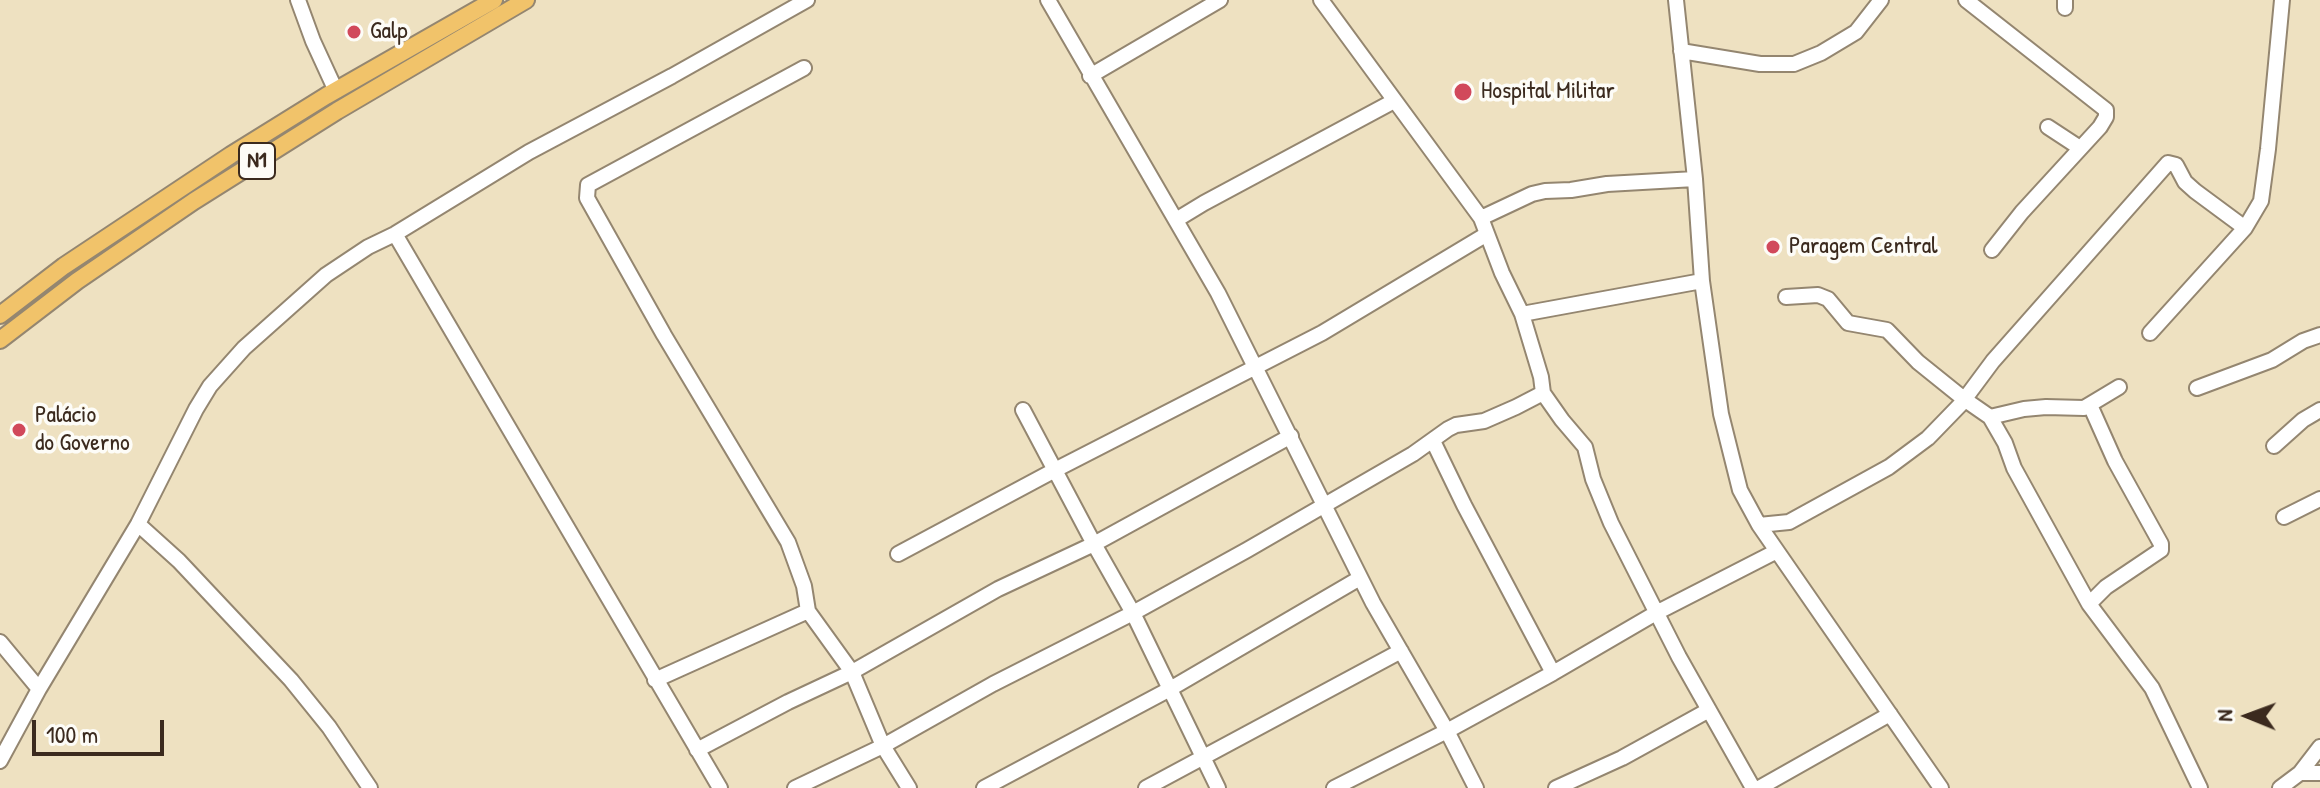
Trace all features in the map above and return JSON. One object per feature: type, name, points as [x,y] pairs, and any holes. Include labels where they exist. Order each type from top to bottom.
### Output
[{"type":"main road","name":"N1","points":[[0,315],[77,258],[231,155],[494,0]]},
{"type":"main road","name":"N1","points":[[0,340],[77,281],[194,201],[337,111],[526,0]]},
{"type":"street","points":[[298,0],[336,91]]},
{"type":"street","points":[[0,761],[39,689],[138,524],[196,409],[227,366],[254,338],[339,265],[368,247],[395,234],[529,152],[807,0]]},
{"type":"street","points":[[1048,0],[1218,293],[1360,578],[1476,788]]},
{"type":"street","points":[[1090,76],[1220,0]]},
{"type":"street","points":[[1321,0],[1481,218],[1522,314],[1543,393],[1585,447],[1602,504],[1656,613],[1756,788],[1890,714]]},
{"type":"street","points":[[1676,0],[1695,179],[1702,281],[1721,414],[1740,490],[1759,525],[1941,788]]},
{"type":"street","points":[[1681,51],[1760,64],[1794,64],[1821,53],[1856,32],[1881,0]]},
{"type":"street","points":[[1966,0],[2106,110],[2100,127],[2022,212],[1992,250]]},
{"type":"street","points":[[2150,333],[2245,228],[2261,201],[2282,0]]},
{"type":"street","points":[[804,68],[588,185],[587,198],[664,335],[788,542],[804,586],[808,611],[852,672],[883,746],[909,788]]},
{"type":"street","points":[[1176,220],[1394,101]]},
{"type":"street","points":[[2048,127],[2080,148]]},
{"type":"street","points":[[1759,525],[1789,522],[1889,467],[1928,438],[2168,163],[2176,165],[2185,182],[2195,191],[2245,228]]},
{"type":"street","points":[[1481,218],[1545,191],[1695,179]]},
{"type":"street","points":[[395,234],[720,788]]},
{"type":"street","points":[[898,554],[1366,308],[1487,234]]},
{"type":"street","points":[[1522,314],[1702,281]]},
{"type":"street","points":[[1786,297],[1818,295],[1828,299],[1848,323],[1887,330],[1918,362],[1990,417],[2005,443],[2014,468],[2089,604],[2152,688],[2200,788]]},
{"type":"street","points":[[2197,388],[2272,360],[2303,341],[2320,335]]},
{"type":"street","points":[[1990,417],[2024,409],[2084,408],[2119,387]]},
{"type":"street","points":[[795,788],[883,746],[993,684],[1133,613],[1326,506],[1456,425],[1484,421],[1543,393]]},
{"type":"street","points":[[2089,604],[2106,587],[2161,550],[2161,544],[2115,461],[2090,405]]},
{"type":"street","points":[[1023,410],[1133,613],[1218,788]]},
{"type":"street","points":[[2274,446],[2303,420],[2320,410]]},
{"type":"street","points":[[697,750],[852,672],[986,595],[1094,544],[1291,436]]},
{"type":"street","points":[[1433,441],[1553,673]]},
{"type":"street","points":[[2284,517],[2320,499]]},
{"type":"street","points":[[138,524],[179,561],[291,680],[329,727],[370,788]]},
{"type":"street","points":[[1334,788],[1447,731],[1656,613],[1777,551]]},
{"type":"street","points":[[984,788],[1170,689],[1360,578]]},
{"type":"street","points":[[655,680],[808,611]]},
{"type":"street","points":[[0,642],[39,689]]},
{"type":"street","points":[[1146,788],[1401,651]]},
{"type":"street","points":[[1556,788],[1622,758],[1709,710]]},
{"type":"street","points":[[2280,788],[2300,773],[2320,747]]},
{"type":"street","points":[[2300,773],[2320,773]]},
{"type":"place","name":"Galp","points":[[354,32]]},
{"type":"place","name":"Hospital Militar","points":[[1463,92]]},
{"type":"place","name":"Paragem Central","points":[[1773,247]]},
{"type":"place","name":"Palácio do Governo","points":[[19,430]]}]
